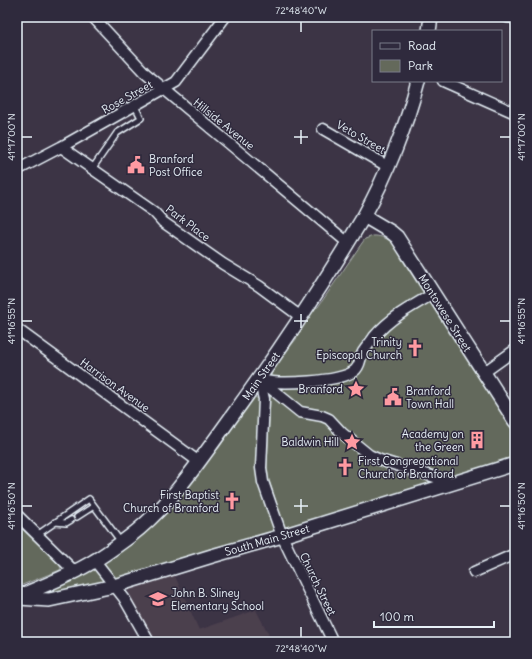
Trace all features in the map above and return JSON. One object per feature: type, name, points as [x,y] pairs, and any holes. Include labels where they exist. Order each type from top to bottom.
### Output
[{"type":"street","name":"Hillside Avenue","points":[[93,17],[144,73],[348,242]]},
{"type":"street","name":"Rose Street","points":[[17,170],[136,106],[176,82],[225,17]]},
{"type":"street","points":[[429,30],[431,17]]},
{"type":"street","points":[[507,17],[515,18]]},
{"type":"street","name":"Main Street","points":[[17,597],[75,572],[95,561],[121,542],[155,514],[199,462],[259,379],[301,317],[364,216],[409,113],[418,82]]},
{"type":"street","points":[[445,82],[515,113]]},
{"type":"street","name":"Veto Street","points":[[323,129],[387,166]]},
{"type":"street","name":"Park Place","points":[[61,147],[154,212],[163,222],[223,264],[259,286],[301,317]]},
{"type":"street","name":"Montowese Street","points":[[364,216],[395,235],[515,422]]},
{"type":"street","points":[[259,379],[282,383],[336,378],[351,373],[358,367],[363,352],[380,332],[397,316],[433,294]]},
{"type":"street","name":"Harrison Avenue","points":[[17,329],[199,462]]},
{"type":"street","points":[[483,373],[515,350]]},
{"type":"street","points":[[259,379],[300,412],[322,416],[329,419],[342,433],[372,457],[438,478],[446,481],[450,485]]},
{"type":"street","name":"Church Street","points":[[259,379],[264,400],[262,475],[282,536],[333,642]]},
{"type":"street","name":"South Main Street","points":[[17,597],[49,600],[114,586],[515,464]]},
{"type":"street","points":[[17,515],[75,572]]},
{"type":"street","points":[[474,572],[515,554]]},
{"type":"street","points":[[95,561],[124,598],[149,642]]},
{"type":"lane","points":[[92,169],[118,133],[141,118],[136,106]]},
{"type":"lane","points":[[37,535],[89,499],[121,542]]},
{"type":"lane","points":[[77,517],[94,506]]},
{"type":"lane","points":[[56,522],[66,524],[71,520]]},
{"type":"shaded area","name":"John B. Sliney Elementary School","points":[[174,574],[199,630],[256,610],[269,635],[261,640],[262,642],[150,642],[127,588]]},
{"type":"green space","points":[[373,236],[387,239],[399,249],[401,258],[515,435],[515,457],[512,459],[455,478],[375,453],[364,446],[332,416],[303,407],[284,392],[271,374],[270,372],[297,338],[296,333],[314,308],[318,307],[362,243],[365,239]]},
{"type":"green space","points":[[272,396],[293,413],[305,418],[327,421],[364,456],[392,473],[413,478],[418,475],[433,481],[434,483],[288,529],[284,527],[268,477],[267,467],[270,397]]},
{"type":"green space","points":[[252,397],[260,400],[259,433],[274,532],[115,579],[47,596],[44,593],[95,569],[129,546],[146,532],[176,501],[202,468],[213,451],[218,449]]},
{"type":"green space","points":[[17,524],[59,564],[61,568],[60,570],[17,587]]},
{"type":"place","name":"Branford Post Office","points":[[136,165]]},
{"type":"place","name":"Trinity Episcopal Church","points":[[415,348]]},
{"type":"place","name":"Branford","points":[[356,389]]},
{"type":"place","name":"Branford Town Hall","points":[[393,397]]},
{"type":"place","name":"Academy on the Green","points":[[477,440]]},
{"type":"place","name":"Baldwin Hill","points":[[352,442]]},
{"type":"place","name":"First Congregational Church of Branford","points":[[345,467]]},
{"type":"place","name":"First Baptist Church of Branford","points":[[232,501]]},
{"type":"place","name":"John B. Sliney Elementary School","points":[[158,599]]}]
